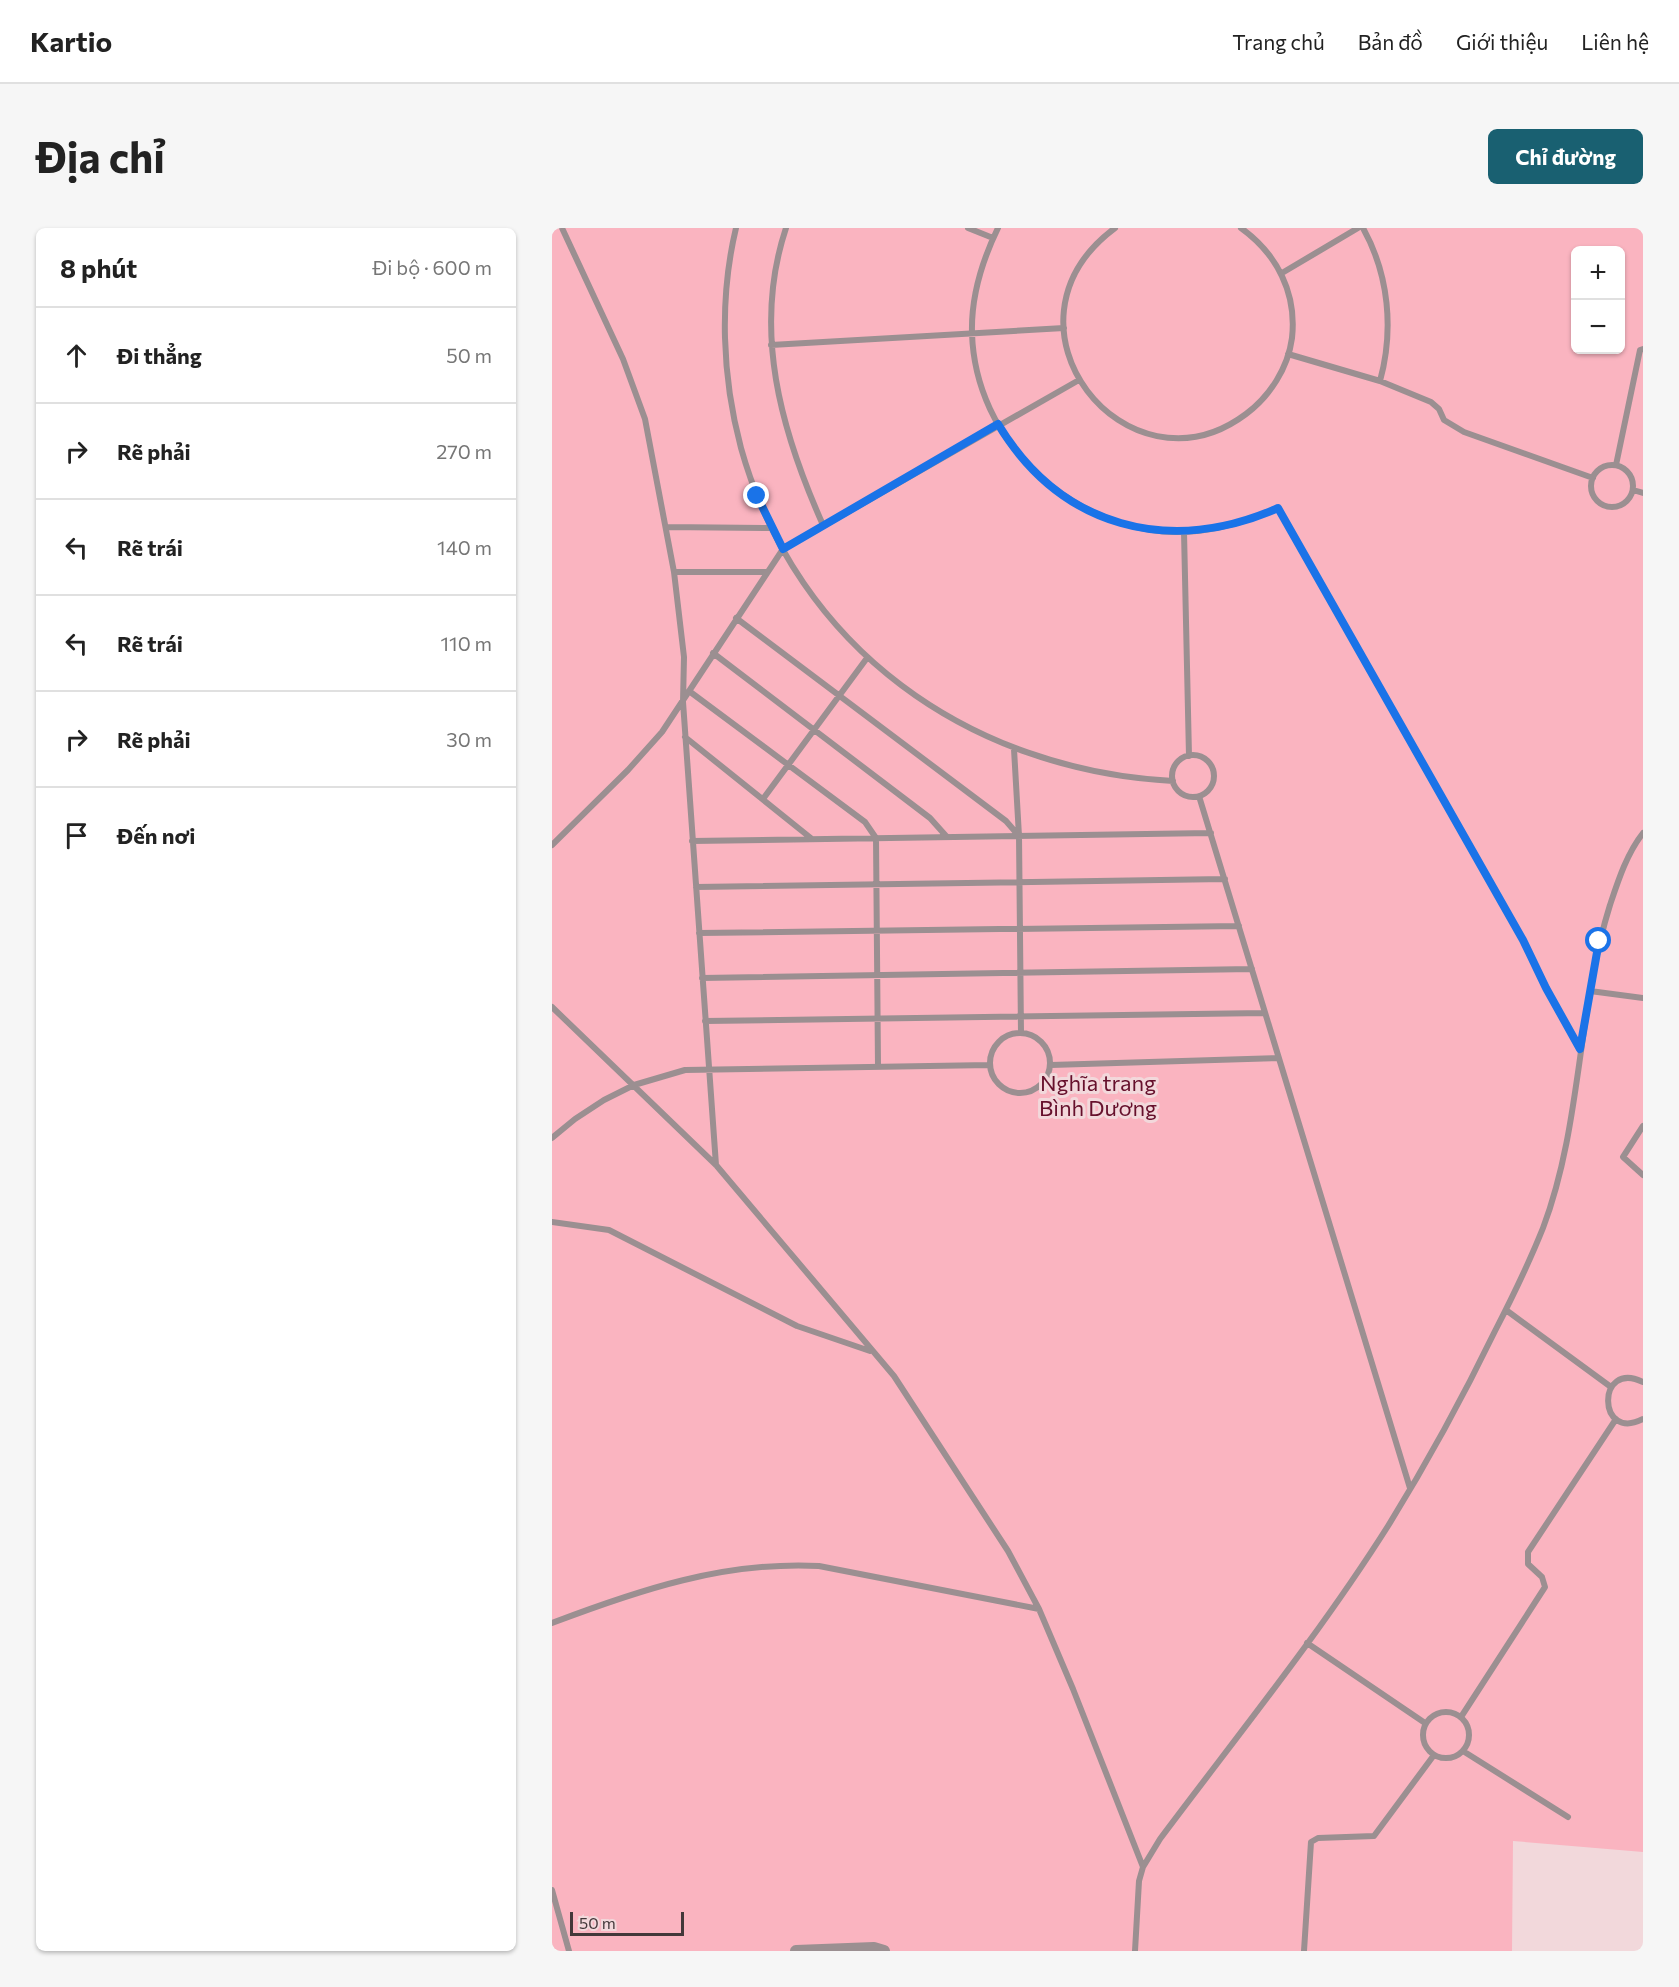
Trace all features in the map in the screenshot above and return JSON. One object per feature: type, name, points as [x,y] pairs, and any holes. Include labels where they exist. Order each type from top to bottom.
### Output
[{"type":"street","points":[[797,1951],[874,1948],[884,1951]]},
{"type":"lane","points":[[562,228],[623,359],[645,419],[674,572],[684,657],[682,702],[716,1165]]},
{"type":"lane","points":[[736,228],[726,302],[728,378],[737,433],[746,465],[771,528],[822,608],[867,658],[942,714],[1014,749],[1060,765],[1092,772],[1173,781]]},
{"type":"lane","points":[[786,228],[773,282],[770,314],[771,345],[781,410],[789,441],[823,525]]},
{"type":"lane","points":[[968,228],[993,238]]},
{"type":"lane","points":[[998,228],[981,270],[976,292],[972,334],[981,382],[998,424],[1009,442],[1036,475],[1070,501],[1129,526],[1184,532],[1235,525],[1278,508],[1523,940],[1546,988],[1580,1049]]},
{"type":"lane","points":[[1115,228],[1090,249],[1077,269],[1068,292],[1064,328],[1068,356],[1079,380],[1104,410],[1131,427],[1163,436],[1196,436],[1227,426],[1254,408],[1275,384],[1288,354],[1292,330],[1291,306],[1282,273],[1264,248],[1241,228]]},
{"type":"lane","points":[[1282,273],[1358,228]]},
{"type":"lane","points":[[1363,228],[1377,258],[1387,302],[1387,347],[1380,381]]},
{"type":"lane","points":[[771,345],[1064,328]]},
{"type":"lane","points":[[1616,465],[1640,350],[1643,349]]},
{"type":"lane","points":[[1288,354],[1380,381],[1431,402],[1439,409],[1444,420],[1464,432],[1593,478]]},
{"type":"lane","points":[[552,844],[628,770],[662,732],[783,549],[998,424],[1079,380]]},
{"type":"lane","points":[[1616,465],[1628,471],[1633,490],[1626,501],[1608,506],[1602,504],[1593,495],[1593,478],[1603,467],[1616,465]]},
{"type":"lane","points":[[1633,490],[1643,493]]},
{"type":"lane","points":[[666,527],[771,528]]},
{"type":"lane","points":[[1184,532],[1189,756]]},
{"type":"lane","points":[[674,572],[766,572]]},
{"type":"lane","points":[[736,618],[1006,821],[1019,836]]},
{"type":"lane","points":[[713,653],[930,818],[947,837]]},
{"type":"lane","points":[[763,800],[867,658]]},
{"type":"lane","points":[[689,691],[865,822],[876,838],[878,1065]]},
{"type":"lane","points":[[685,737],[813,839]]},
{"type":"lane","points":[[1014,749],[1019,836],[1022,1033]]},
{"type":"lane","points":[[1189,756],[1202,757],[1214,773],[1212,786],[1199,796],[1182,793],[1173,781],[1175,766],[1189,756]]},
{"type":"lane","points":[[1199,796],[1410,1488]]},
{"type":"lane","points":[[692,841],[1211,833]]},
{"type":"lane","points":[[1135,1951],[1139,1881],[1143,1867],[1160,1839],[1307,1643],[1387,1527],[1475,1372],[1506,1310],[1543,1228],[1558,1179],[1599,941],[1616,888],[1636,842],[1643,833]]},
{"type":"lane","points":[[696,887],[1225,879]]},
{"type":"lane","points":[[699,933],[1239,926]]},
{"type":"lane","points":[[702,978],[1252,969]]},
{"type":"lane","points":[[1590,991],[1643,999]]},
{"type":"lane","points":[[552,1007],[716,1165],[870,1351],[894,1376],[1002,1541],[1038,1609],[1073,1689],[1143,1867]]},
{"type":"lane","points":[[705,1021],[1265,1013]]},
{"type":"lane","points":[[1022,1033],[1035,1036],[1042,1042],[1047,1048],[1051,1065],[1049,1073],[1038,1087],[1020,1093],[1003,1088],[992,1074],[990,1065],[993,1049],[998,1043],[1011,1034],[1022,1033]]},
{"type":"lane","points":[[1051,1065],[1279,1058]]},
{"type":"lane","points":[[552,1138],[574,1119],[634,1084],[685,1070],[878,1065],[990,1065]]},
{"type":"lane","points":[[1643,1126],[1623,1157],[1643,1175]]},
{"type":"lane","points":[[552,1222],[609,1230],[797,1326],[870,1351]]},
{"type":"lane","points":[[1506,1310],[1611,1388]]},
{"type":"lane","points":[[1643,1382],[1629,1378],[1616,1382],[1611,1388],[1607,1401],[1611,1414],[1616,1419],[1630,1424],[1643,1419]]},
{"type":"lane","points":[[1461,1717],[1545,1587],[1542,1577],[1528,1564],[1528,1552],[1616,1419]]},
{"type":"lane","points":[[552,1623],[628,1594],[712,1572],[784,1564],[819,1566],[1038,1609]]},
{"type":"lane","points":[[1307,1643],[1425,1723]]},
{"type":"lane","points":[[1438,1713],[1453,1713],[1461,1717],[1469,1735],[1463,1751],[1446,1758],[1434,1755],[1424,1742],[1425,1723],[1438,1713]]},
{"type":"lane","points":[[1463,1751],[1568,1817]]},
{"type":"lane","points":[[1304,1951],[1311,1842],[1318,1838],[1374,1836],[1434,1755]]},
{"type":"lane","points":[[552,1890],[569,1951]]},
{"type":"green space","name":"Nghĩa trang Bình Dương","points":[[552,228],[1643,228],[1643,1852],[1513,1841],[1512,1951],[552,1951]]},
{"type":"route","points":[[757,496],[783,549],[998,424],[1009,442],[1036,475],[1070,501],[1129,526],[1172,532],[1214,530],[1256,518],[1278,508],[1523,940],[1546,988],[1580,1049],[1599,941]]}]
